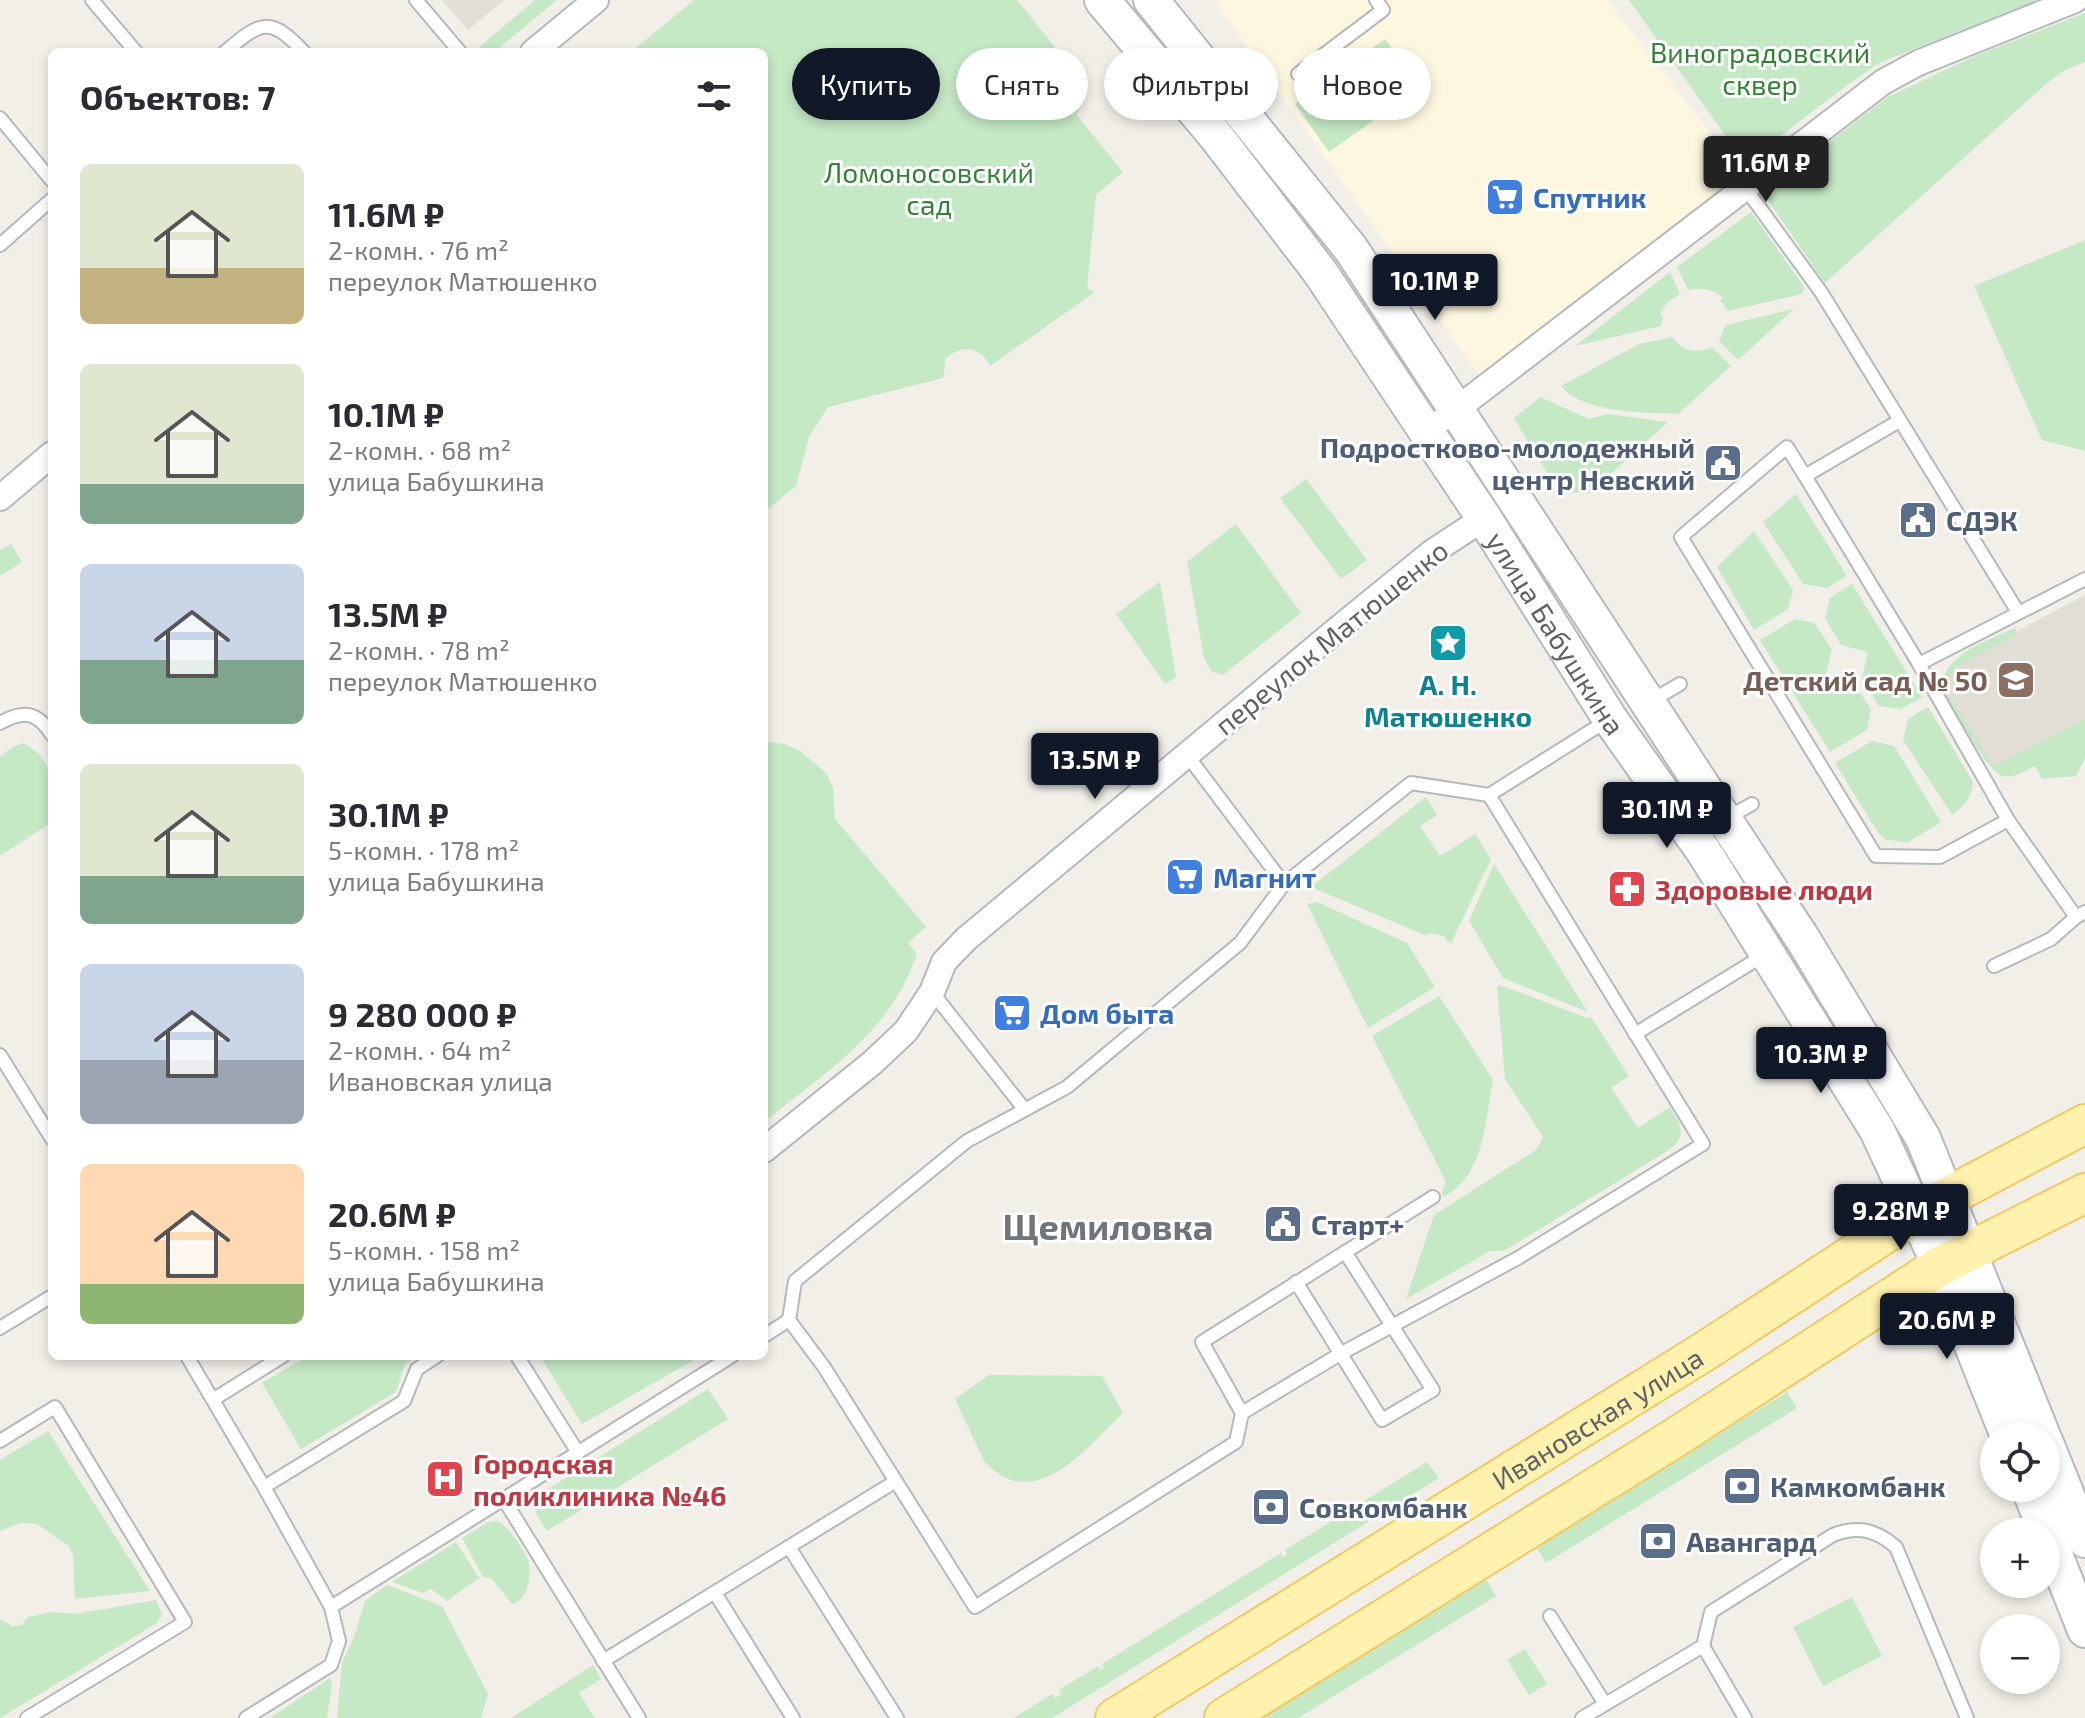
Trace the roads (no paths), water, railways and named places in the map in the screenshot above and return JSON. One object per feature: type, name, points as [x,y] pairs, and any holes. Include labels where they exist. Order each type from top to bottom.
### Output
[{"type":"main road","name":"Ивановская улица","points":[[1115,1718],[1705,1351],[1931,1205],[2085,1124]]},
{"type":"main road","name":"Ивановская улица","points":[[1224,1718],[1673,1439],[1954,1258],[2085,1193]]},
{"type":"street","points":[[538,48],[596,0]]},
{"type":"street","name":"улица Бабушкина","points":[[1102,0],[1215,135],[1320,272],[1428,431],[1610,719],[1704,852],[1877,1130],[1931,1205],[2036,1422]]},
{"type":"street","name":"улица Бабушкина","points":[[1152,0],[1351,249],[1649,703],[1738,812],[1804,941],[1923,1138],[1931,1205]]},
{"type":"street","points":[[1428,431],[1883,82],[1918,63],[2075,0]]},
{"type":"street","points":[[0,498],[48,466]]},
{"type":"street","name":"переулок Матюшенко","points":[[768,1147],[872,1063],[906,1031],[932,992],[944,962],[966,939],[1431,553],[1484,518]]},
{"type":"street","name":"улица Бабушкина","points":[[1954,1258],[2004,1422]]},
{"type":"street","points":[[2060,1478],[2085,1540]]},
{"type":"street","points":[[2060,1567],[2085,1630]]},
{"type":"lane","points":[[92,0],[133,48]]},
{"type":"lane","points":[[416,0],[457,48]]},
{"type":"lane","points":[[1333,48],[1383,10],[1376,0]]},
{"type":"lane","points":[[230,48],[250,33],[273,27],[284,30],[300,48]]},
{"type":"lane","points":[[0,118],[48,176]]},
{"type":"lane","points":[[1746,189],[1821,292],[2018,612]]},
{"type":"lane","points":[[0,245],[48,203]]},
{"type":"lane","points":[[1805,476],[1899,421]]},
{"type":"lane","points":[[1994,966],[2051,939],[2080,915],[2008,820],[1919,664],[1787,447],[1681,537],[1876,856],[1940,857],[2008,820]]},
{"type":"lane","points":[[1919,664],[2085,579]]},
{"type":"lane","points":[[1649,703],[1680,684]]},
{"type":"lane","points":[[0,723],[15,715],[32,715],[48,729]]},
{"type":"lane","points":[[1433,1197],[1202,1342],[1242,1413],[1236,1442],[975,1607],[824,1367],[789,1320],[795,1281],[967,1141],[1067,1087],[1240,943],[1284,884],[1411,783],[1489,795],[1610,719]]},
{"type":"lane","points":[[1187,755],[1284,884]]},
{"type":"lane","points":[[1242,1413],[1340,1354],[1518,1258],[1703,1144],[1489,795]]},
{"type":"lane","points":[[1635,1034],[1767,953]]},
{"type":"lane","points":[[932,992],[1025,1110]]},
{"type":"lane","points":[[0,1055],[48,1133]]},
{"type":"lane","points":[[1296,1282],[1382,1420],[1433,1390],[1345,1252]]},
{"type":"lane","points":[[0,1328],[48,1298]]},
{"type":"lane","points":[[768,1333],[789,1320]]},
{"type":"lane","points":[[190,1360],[331,1607],[339,1641],[331,1665],[246,1718]]},
{"type":"lane","points":[[214,1399],[277,1360]]},
{"type":"lane","points":[[264,1487],[404,1401],[417,1369],[431,1360]]},
{"type":"lane","points":[[520,1360],[577,1451]]},
{"type":"lane","points":[[331,1607],[718,1360]]},
{"type":"lane","points":[[0,1441],[55,1407],[185,1622],[27,1718]]},
{"type":"lane","points":[[603,1661],[896,1481]]},
{"type":"lane","points":[[503,1498],[639,1718]]},
{"type":"lane","points":[[1745,1718],[1703,1646],[1711,1612],[1833,1535],[1848,1529],[1864,1529],[1886,1538],[1896,1547],[1967,1718]]},
{"type":"lane","points":[[789,1547],[897,1718]]},
{"type":"lane","points":[[715,1593],[793,1718]]},
{"type":"lane","points":[[1550,1616],[1605,1704]]},
{"type":"lane","points":[[1582,1718],[1703,1646]]},
{"type":"place","name":"Спутник","points":[[1505,197]]},
{"type":"place","name":"Подростково-молодежный центр Невский","points":[[1723,463]]},
{"type":"place","name":"СДЭК","points":[[1918,520]]},
{"type":"place","name":"А. Н. Матюшенко","points":[[1448,643]]},
{"type":"place","name":"Детский сад № 50","points":[[2016,680]]},
{"type":"place","name":"Магнит","points":[[1185,877]]},
{"type":"place","name":"Здоровые люди","points":[[1627,889]]},
{"type":"place","name":"Дом быта","points":[[1012,1013]]},
{"type":"place","name":"Старт+","points":[[1283,1224]]},
{"type":"place","name":"Городская поликлиника №46","points":[[445,1479]]},
{"type":"place","name":"Камкомбанк","points":[[1742,1486]]},
{"type":"place","name":"Совкомбанк","points":[[1271,1507]]},
{"type":"place","name":"Авангард","points":[[1658,1541]]},
{"type":"district","name":"Щемиловка","points":[[1108,1225]]},
{"type":"park label","name":"Виноградовский сквер","points":[[1760,68]]},
{"type":"park label","name":"Ломоносовский сад","points":[[929,188]]}]
